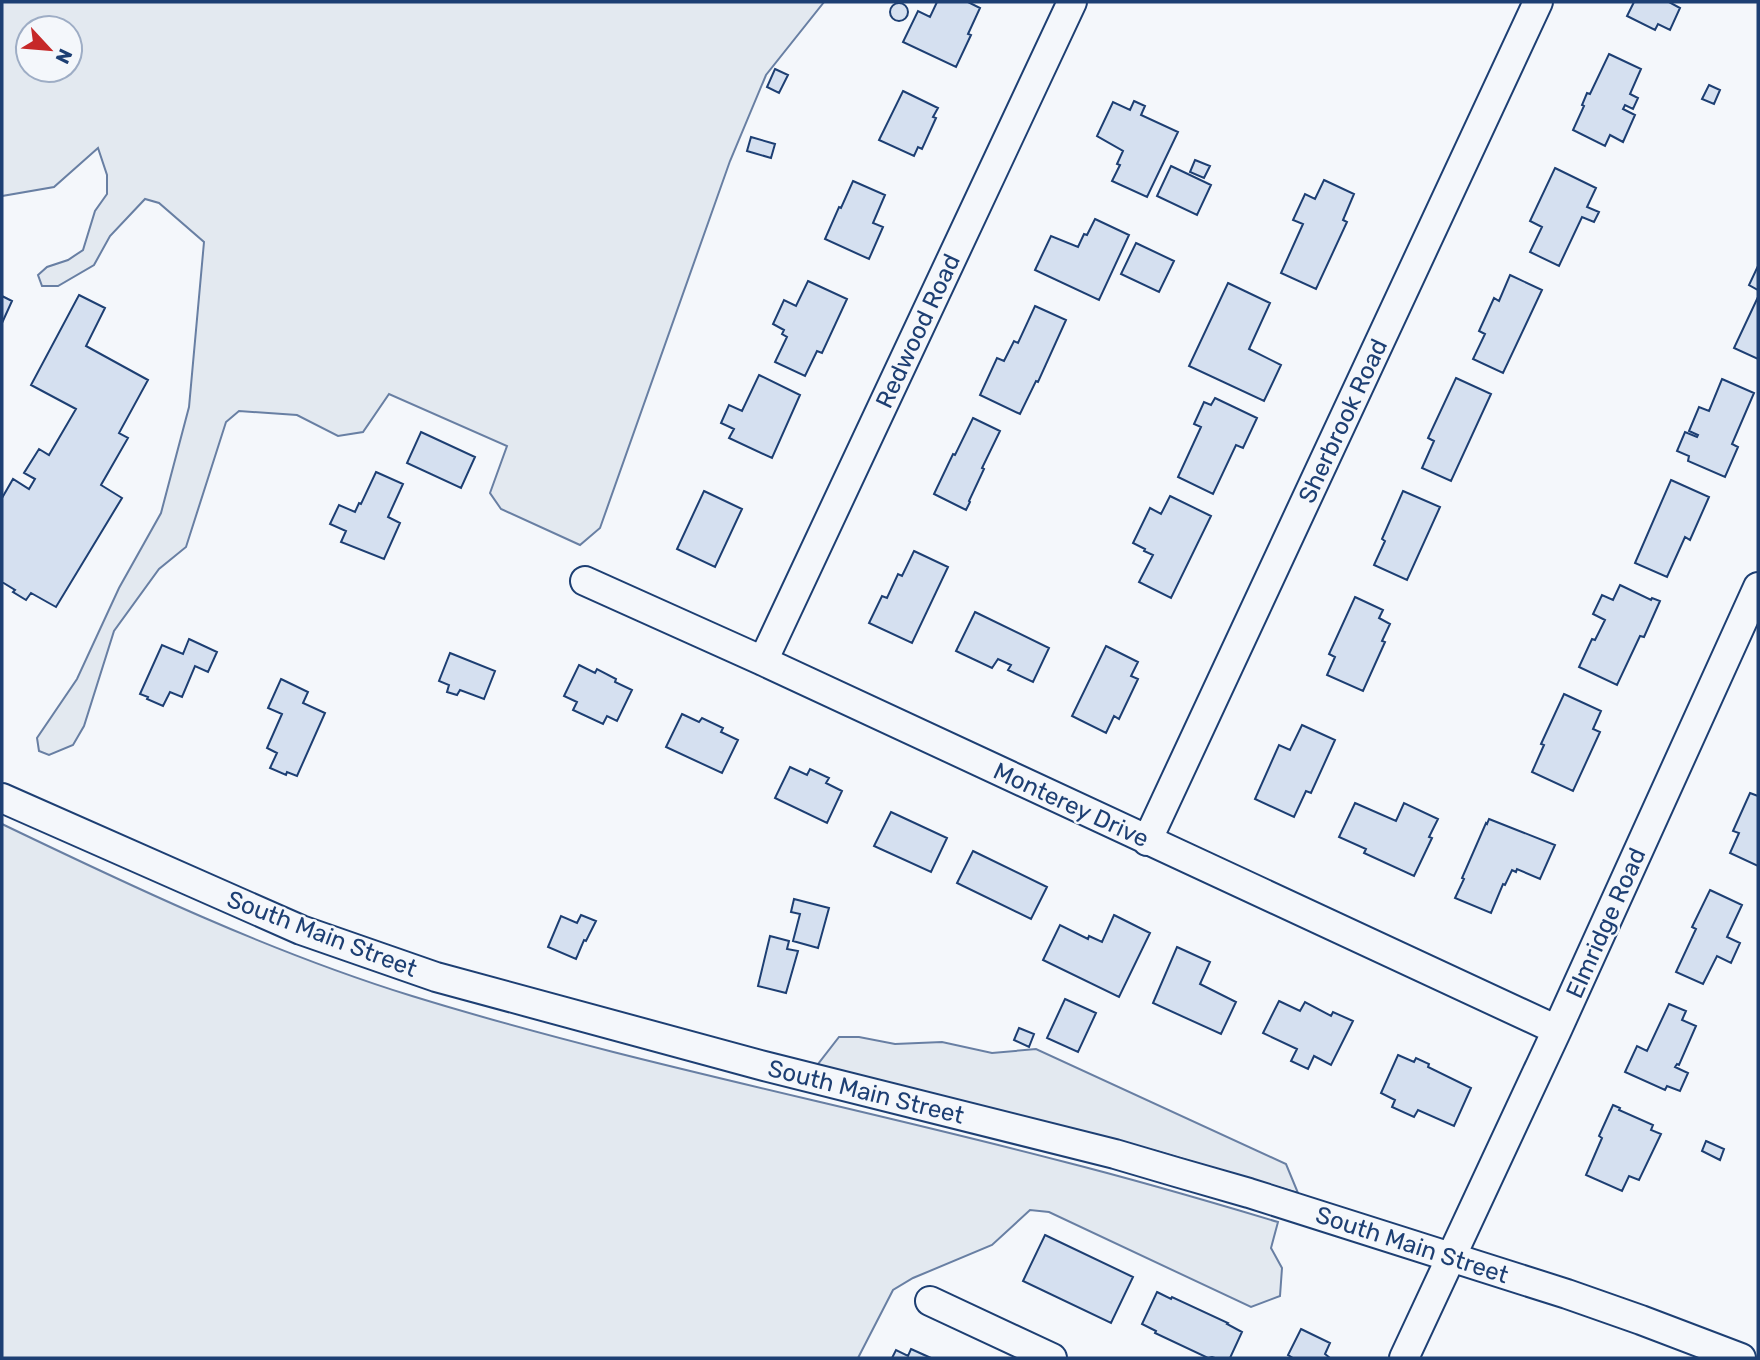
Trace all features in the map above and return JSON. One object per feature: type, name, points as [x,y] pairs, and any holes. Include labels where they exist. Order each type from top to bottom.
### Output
[{"type":"street","name":"Redwood Road","points":[[763,661],[1072,2]]},
{"type":"street","name":"Sherbrook Road","points":[[1147,841],[1538,2]]},
{"type":"street","name":"Monterey Drive","points":[[585,580],[1557,1030]]},
{"type":"street","name":"Elmridge Road","points":[[1404,1358],[1557,1030],[1758,587]]},
{"type":"street","name":"South Main Street","points":[[2,798],[302,930],[436,977],[764,1066],[1115,1154],[1249,1193],[1641,1320],[1741,1358]]},
{"type":"street","points":[[930,1301],[1052,1358]]},
{"type":"shaded area","points":[[2,2],[824,2],[766,75],[730,161],[600,528],[580,545],[501,509],[490,493],[507,446],[389,394],[363,432],[338,436],[297,415],[239,411],[226,422],[186,547],[159,569],[114,631],[84,726],[73,745],[49,755],[39,751],[37,738],[77,679],[119,588],[161,513],[189,407],[204,242],[159,203],[145,199],[110,236],[94,265],[58,286],[42,286],[38,275],[47,267],[68,260],[83,250],[95,211],[107,194],[107,175],[98,148],[54,187],[2,196]]},
{"type":"shaded area","points":[[2,824],[153,895],[255,939],[359,979],[412,996],[574,1042],[1092,1169],[1278,1222],[1271,1248],[1282,1268],[1280,1296],[1251,1307],[1049,1212],[1030,1210],[992,1245],[913,1278],[893,1290],[858,1358],[2,1358]]},
{"type":"shaded area","points":[[839,1037],[859,1037],[895,1044],[942,1042],[992,1053],[1036,1049],[1286,1164],[1298,1193],[1156,1151],[815,1068]]},
{"type":"building","points":[[937,2],[968,2],[980,8],[956,67],[903,42],[918,11],[930,17]]},
{"type":"building","points":[[1634,2],[1669,2],[1680,8],[1670,30],[1658,24],[1655,30],[1627,16]]},
{"type":"building","points":[[899,3],[905,6],[908,12],[905,18],[899,21],[893,18],[890,12],[893,6]]},
{"type":"building","points":[[1609,54],[1641,69],[1630,94],[1638,98],[1633,109],[1625,105],[1623,109],[1635,115],[1623,142],[1610,135],[1605,146],[1573,130],[1587,93],[1590,94]]},
{"type":"building","points":[[775,69],[788,75],[779,93],[767,87]]},
{"type":"building","points":[[1709,85],[1720,90],[1714,104],[1702,99]]},
{"type":"building","points":[[903,91],[938,108],[922,149],[918,147],[914,156],[879,140]]},
{"type":"building","points":[[1134,101],[1145,106],[1141,115],[1178,132],[1147,197],[1112,181],[1123,151],[1097,136],[1113,102],[1130,110]]},
{"type":"building","points":[[751,137],[775,144],[771,158],[747,151]]},
{"type":"building","points":[[1195,160],[1210,166],[1204,178],[1190,172]]},
{"type":"building","points":[[1171,166],[1211,185],[1197,215],[1157,196]]},
{"type":"building","points":[[1555,168],[1596,188],[1587,207],[1599,212],[1594,222],[1582,217],[1559,266],[1530,252],[1542,227],[1530,221]]},
{"type":"building","points":[[1324,180],[1354,194],[1343,220],[1347,222],[1316,289],[1281,273],[1303,224],[1293,220],[1305,194],[1315,199]]},
{"type":"building","points":[[853,181],[885,195],[873,223],[883,227],[869,259],[825,239]]},
{"type":"building","points":[[1095,219],[1129,235],[1099,300],[1035,270],[1051,236],[1078,247]]},
{"type":"building","points":[[1136,243],[1174,261],[1159,292],[1121,274]]},
{"type":"building","points":[[1758,266],[1758,290],[1749,285]]},
{"type":"building","points":[[1510,275],[1542,290],[1503,373],[1473,359],[1485,334],[1479,331],[1494,298],[1499,301]]},
{"type":"building","points":[[808,281],[847,299],[822,353],[817,351],[805,376],[775,362],[787,337],[782,334],[784,330],[773,324],[784,300],[796,306]]},
{"type":"building","points":[[1228,283],[1270,303],[1249,349],[1281,365],[1264,401],[1189,366]]},
{"type":"building","points":[[79,295],[105,308],[86,346],[148,380],[119,433],[128,438],[101,485],[122,498],[56,607],[31,593],[26,600],[2,582],[2,498],[13,479],[29,489],[35,479],[24,473],[39,449],[49,455],[76,409],[31,385]]},
{"type":"building","points":[[2,296],[12,301],[2,323]]},
{"type":"building","points":[[1758,297],[1758,359],[1734,348]]},
{"type":"building","points":[[1035,306],[1066,320],[1038,382],[1036,381],[1020,414],[980,395],[997,358],[1004,361],[1014,341],[1018,343]]},
{"type":"building","points":[[759,375],[800,395],[772,458],[729,438],[734,429],[721,423],[729,405],[742,411]]},
{"type":"building","points":[[1456,378],[1491,394],[1451,481],[1422,468],[1434,441],[1428,438]]},
{"type":"building","points":[[1722,379],[1754,393],[1732,444],[1738,447],[1725,477],[1688,461],[1689,456],[1677,451],[1685,432],[1697,437],[1698,435],[1689,431],[1699,407],[1709,411]]},
{"type":"building","points":[[1215,398],[1257,418],[1243,448],[1236,445],[1213,494],[1178,477],[1201,427],[1194,424],[1204,402],[1211,405]]},
{"type":"building","points":[[973,418],[1000,431],[966,510],[934,494]]},
{"type":"building","points":[[421,432],[475,457],[461,488],[407,463]]},
{"type":"building","points":[[376,472],[403,484],[388,517],[400,523],[384,559],[341,542],[346,531],[330,524],[339,505],[355,512]]},
{"type":"building","points":[[1671,480],[1709,497],[1690,540],[1685,537],[1667,577],[1635,563]]},
{"type":"building","points":[[704,491],[742,509],[715,567],[677,549]]},
{"type":"building","points":[[1403,491],[1440,507],[1407,580],[1374,565]]},
{"type":"building","points":[[1170,496],[1211,516],[1171,598],[1139,582],[1153,555],[1133,543],[1150,508],[1161,514]]},
{"type":"building","points":[[914,551],[948,567],[912,643],[869,623],[882,596],[887,598],[898,574],[902,576]]},
{"type":"building","points":[[1620,585],[1651,600],[1660,601],[1644,637],[1640,636],[1617,685],[1579,667],[1592,639],[1595,640],[1605,620],[1593,614],[1602,595],[1613,600]]},
{"type":"building","points":[[1355,597],[1383,610],[1379,618],[1390,624],[1363,691],[1327,675],[1335,657],[1329,654]]},
{"type":"building","points":[[975,612],[1049,648],[1033,682],[1008,670],[1011,665],[998,659],[992,668],[956,651]]},
{"type":"building","points":[[189,639],[217,652],[208,672],[195,666],[182,697],[170,692],[163,706],[140,694],[162,645],[183,654]]},
{"type":"building","points":[[1106,646],[1138,662],[1131,676],[1138,679],[1119,719],[1114,716],[1106,733],[1072,716]]},
{"type":"building","points":[[450,653],[495,671],[484,699],[460,690],[457,695],[447,692],[449,685],[439,681]]},
{"type":"building","points":[[579,665],[595,673],[597,669],[632,690],[617,721],[607,716],[603,724],[573,710],[577,702],[564,696]]},
{"type":"building","points":[[281,679],[308,692],[303,703],[325,713],[297,776],[287,772],[286,775],[270,768],[277,753],[267,748],[282,714],[268,708]]},
{"type":"building","points":[[1564,694],[1601,711],[1593,729],[1600,732],[1573,791],[1532,772],[1544,745],[1541,744]]},
{"type":"building","points":[[682,714],[699,722],[702,718],[723,728],[721,732],[738,740],[722,773],[666,747]]},
{"type":"building","points":[[1302,725],[1335,740],[1311,793],[1306,791],[1294,817],[1255,799],[1279,745],[1290,750]]},
{"type":"building","points":[[790,767],[807,775],[810,769],[829,778],[826,783],[842,791],[827,823],[775,798]]},
{"type":"building","points":[[1750,793],[1758,796],[1758,866],[1730,853],[1739,833],[1733,831]]},
{"type":"building","points":[[1355,803],[1396,821],[1404,803],[1438,819],[1414,876],[1364,853],[1366,849],[1339,837]]},
{"type":"building","points":[[891,812],[947,838],[931,872],[874,846]]},
{"type":"building","points":[[1489,819],[1555,845],[1540,879],[1517,869],[1516,872],[1512,870],[1491,913],[1455,898]]},
{"type":"building","points":[[973,851],[1047,887],[1031,919],[957,883]]},
{"type":"building","points":[[1710,890],[1742,905],[1727,937],[1740,943],[1731,963],[1717,956],[1703,984],[1676,972],[1696,929],[1692,927]]},
{"type":"building","points":[[794,899],[829,908],[818,948],[793,941],[800,914],[791,912]]},
{"type":"building","points":[[581,915],[596,921],[576,959],[548,947],[561,916],[577,923]]},
{"type":"building","points":[[1114,915],[1150,933],[1119,997],[1043,960],[1060,925],[1088,939],[1089,936],[1102,942]]},
{"type":"building","points":[[770,936],[789,941],[787,949],[798,951],[786,993],[758,986]]},
{"type":"building","points":[[1177,947],[1210,962],[1200,984],[1236,1002],[1221,1034],[1153,1003]]},
{"type":"building","points":[[1065,999],[1096,1013],[1078,1052],[1047,1038]]},
{"type":"building","points":[[1279,1001],[1300,1011],[1305,1002],[1331,1016],[1333,1012],[1353,1021],[1331,1065],[1314,1056],[1308,1069],[1291,1061],[1297,1049],[1263,1033]]},
{"type":"building","points":[[1669,1004],[1686,1011],[1682,1020],[1696,1026],[1679,1065],[1675,1067],[1688,1073],[1680,1091],[1667,1086],[1665,1090],[1625,1072],[1637,1046],[1647,1051]]},
{"type":"building","points":[[1019,1028],[1034,1034],[1029,1047],[1014,1040]]},
{"type":"building","points":[[1398,1055],[1414,1062],[1416,1058],[1429,1064],[1428,1067],[1471,1088],[1454,1126],[1418,1110],[1414,1117],[1392,1107],[1395,1100],[1381,1093]]},
{"type":"building","points":[[1613,1105],[1653,1125],[1651,1130],[1661,1134],[1639,1180],[1629,1176],[1622,1191],[1586,1175]]},
{"type":"building","points":[[1706,1141],[1724,1149],[1720,1160],[1702,1151]]},
{"type":"building","points":[[1045,1235],[1133,1277],[1111,1323],[1023,1281]]},
{"type":"building","points":[[1157,1292],[1228,1323],[1242,1332],[1230,1358],[1208,1358],[1142,1324]]},
{"type":"building","points":[[1301,1329],[1330,1343],[1325,1354],[1330,1358],[1293,1358],[1288,1355]]},
{"type":"building","points":[[911,1349],[931,1358],[892,1358],[896,1350],[908,1356]]}]
